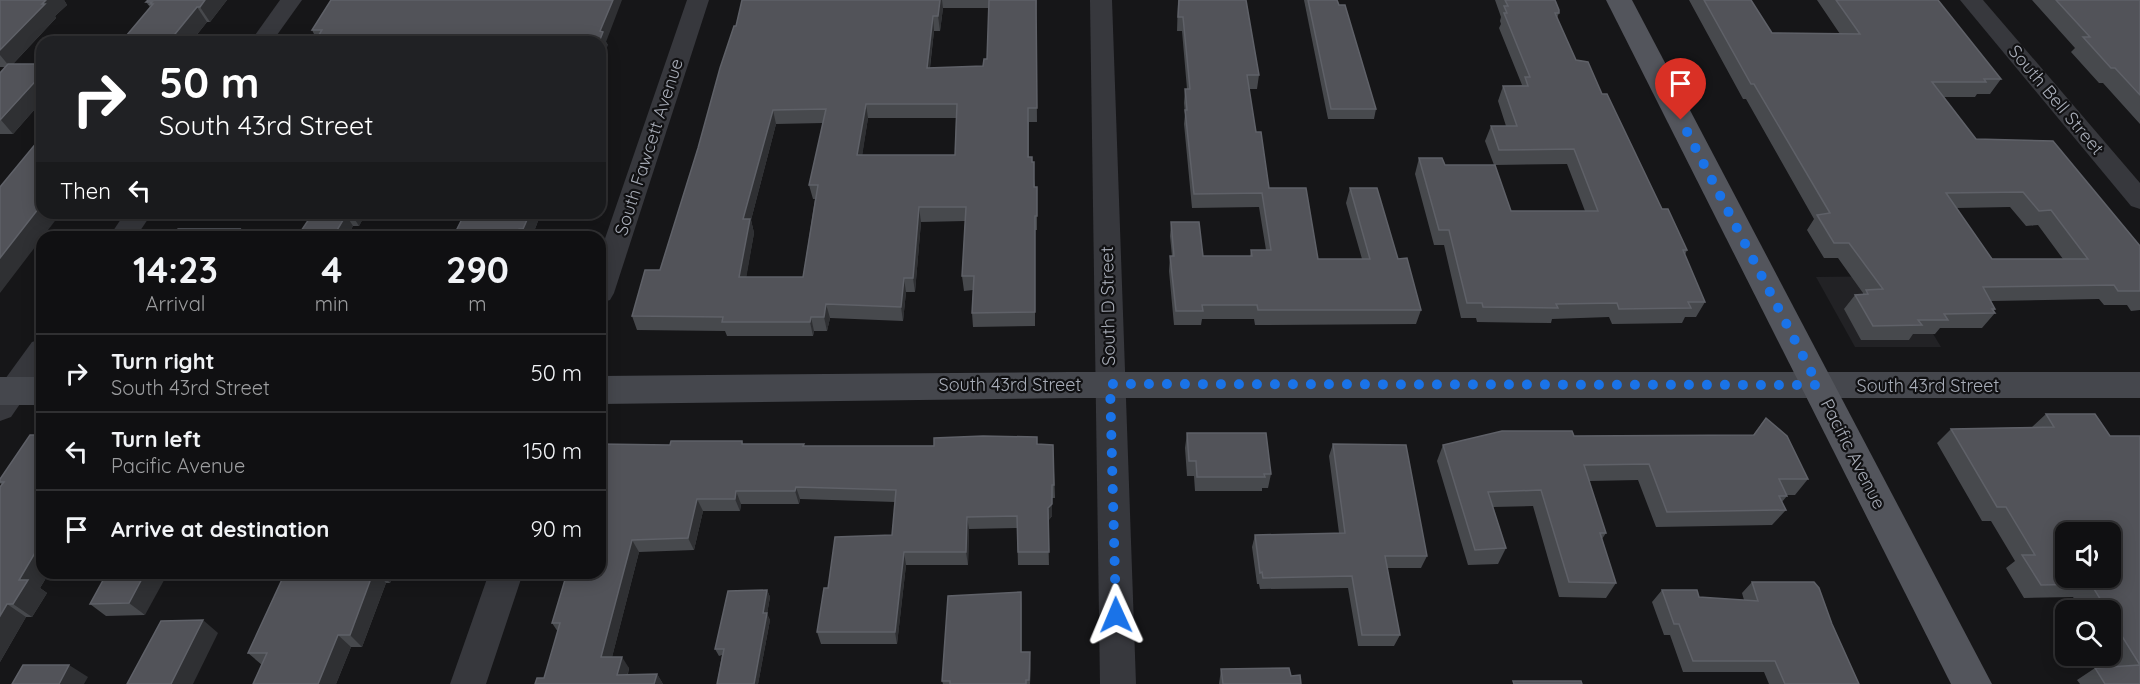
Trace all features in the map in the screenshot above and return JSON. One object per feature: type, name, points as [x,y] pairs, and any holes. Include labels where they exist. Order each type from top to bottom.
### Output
[{"type":"main road","name":"Pacific Avenue","points":[[1619,0],[1971,684]]},
{"type":"street","points":[[265,36],[291,0]]},
{"type":"street","name":"South Fawcett Avenue","points":[[606,275],[698,0]]},
{"type":"street","name":"South D Street","points":[[1101,0],[1118,684]]},
{"type":"street","name":"South Bell Street","points":[[1971,0],[2140,200]]},
{"type":"street","points":[[14,396],[36,360]]},
{"type":"street","name":"South 43rd Street","points":[[606,390],[1110,384],[2140,385]]},
{"type":"street","points":[[468,684],[504,579]]},
{"type":"shaded area","points":[[1898,276],[1941,347],[1855,347],[1816,277]]},
{"type":"building","points":[[0,0],[46,0],[42,4],[45,4],[0,50]]},
{"type":"building","points":[[148,0],[205,0],[173,36],[126,36],[153,4],[146,2]]},
{"type":"building","points":[[331,0],[613,0],[600,31],[603,32],[601,36],[318,36],[322,30],[312,30]]},
{"type":"building","points":[[742,0],[940,0],[938,16],[933,16],[927,68],[983,66],[984,59],[987,59],[989,0],[1036,0],[1037,108],[1028,108],[1028,157],[1032,157],[1032,162],[1034,162],[1034,187],[1037,187],[1035,312],[972,313],[974,276],[962,276],[966,207],[919,207],[913,278],[904,278],[901,307],[826,304],[824,317],[811,317],[810,322],[722,322],[723,317],[632,316],[645,270],[660,270],[720,68],[734,26],[736,26]],"holes":[[[866,104],[957,104],[955,155],[857,155]],[[826,109],[809,185],[818,185],[803,277],[739,277],[750,219],[743,219],[773,110]]]},
{"type":"building","points":[[1179,0],[1246,0],[1259,75],[1247,75],[1256,132],[1261,132],[1269,188],[1306,188],[1318,259],[1370,259],[1350,188],[1377,188],[1398,259],[1407,258],[1421,310],[1258,310],[1257,305],[1202,305],[1203,311],[1176,311],[1170,256],[1174,256],[1171,222],[1199,222],[1203,256],[1252,256],[1251,250],[1271,250],[1262,193],[1194,194],[1185,110],[1187,110],[1185,89],[1190,89],[1183,17],[1178,17]]},
{"type":"building","points":[[1308,0],[1337,0],[1339,5],[1345,5],[1376,109],[1331,109]]},
{"type":"building","points":[[1505,0],[1555,0],[1559,13],[1555,13],[1576,60],[1588,62],[1602,94],[1607,94],[1662,209],[1668,209],[1687,250],[1683,250],[1705,302],[1688,302],[1691,308],[1619,309],[1617,303],[1556,304],[1558,308],[1483,307],[1482,303],[1467,303],[1449,230],[1439,230],[1419,158],[1442,158],[1445,165],[1495,165],[1511,211],[1598,211],[1574,149],[1499,150],[1491,126],[1517,126],[1503,86],[1528,86],[1525,77],[1530,77],[1504,13],[1507,13],[1504,6],[1508,6]]},
{"type":"building","points":[[1704,0],[1751,0],[1772,33],[1860,34],[1836,0],[1938,0],[2001,79],[1984,79],[1986,82],[1932,82],[1976,139],[2053,141],[2140,246],[2140,291],[2118,291],[2114,285],[1983,287],[1995,313],[1944,314],[1948,320],[1918,320],[1922,325],[1873,326],[1855,295],[1868,294],[1866,290],[1883,289],[1849,243],[1834,243],[1817,215],[1830,213],[1754,84],[1751,84]],"holes":[[[2023,192],[2039,211],[2051,210],[2088,259],[1992,259],[1946,193]]]},
{"type":"building","points":[[2056,0],[2140,0],[2140,95],[2083,37],[2090,37]]},
{"type":"building","points":[[8,64],[36,64],[36,81],[0,120],[0,73]]},
{"type":"building","points":[[36,143],[36,212],[0,258],[0,187]]},
{"type":"building","points":[[309,219],[344,219],[337,231],[301,231]]},
{"type":"building","points":[[462,219],[527,219],[523,229],[518,231],[456,231]]},
{"type":"building","points":[[178,229],[240,229],[239,231],[177,231]]},
{"type":"building","points":[[2046,414],[2095,414],[2110,436],[2140,436],[2140,665],[2121,635],[2121,600],[2101,600],[2093,588],[2121,588],[2121,522],[2055,522],[2055,585],[2041,585],[2022,555],[2035,555],[2006,507],[1997,507],[1951,429],[2054,427]]},
{"type":"building","points":[[1766,418],[1787,436],[1808,479],[1779,479],[1787,496],[1779,496],[1786,510],[1667,512],[1649,464],[1584,465],[1606,533],[1600,533],[1616,583],[1569,582],[1541,490],[1488,492],[1506,548],[1475,550],[1443,445],[1502,431],[1572,431],[1574,436],[1754,435]]},
{"type":"building","points":[[1187,433],[1266,433],[1271,474],[1264,474],[1265,477],[1197,477],[1196,461],[1189,461]]},
{"type":"building","points":[[30,435],[36,435],[36,551],[19,580],[28,580],[13,604],[7,604],[0,616],[0,487],[4,482],[0,482]]},
{"type":"building","points":[[1037,437],[1037,444],[1053,445],[1054,485],[1052,485],[1052,504],[1048,508],[1049,552],[1018,552],[1017,516],[967,517],[966,552],[904,552],[895,632],[817,632],[824,588],[828,588],[835,537],[892,535],[896,490],[796,487],[795,491],[736,491],[735,499],[697,499],[688,538],[632,540],[601,657],[622,657],[617,675],[657,674],[654,684],[535,684],[537,678],[544,678],[560,623],[552,623],[565,579],[606,579],[606,444],[670,445],[671,441],[742,441],[742,444],[804,444],[803,446],[934,446],[934,438]]},
{"type":"building","points":[[1333,444],[1406,445],[1427,556],[1385,556],[1400,635],[1362,635],[1352,576],[1263,578],[1262,572],[1260,573],[1255,535],[1345,533]]},
{"type":"building","points":[[104,579],[142,579],[129,603],[90,604]]},
{"type":"building","points":[[282,579],[371,579],[350,635],[338,635],[318,684],[253,684],[267,653],[248,653]]},
{"type":"building","points":[[1752,582],[1814,582],[1819,588],[1832,624],[1859,684],[1785,684],[1775,661],[1693,661],[1679,624],[1674,624],[1662,590],[1697,590],[1699,597],[1758,601]]},
{"type":"building","points":[[767,590],[763,613],[767,613],[754,684],[717,684],[724,649],[715,649],[728,591]]},
{"type":"building","points":[[1021,592],[1021,652],[1030,652],[1029,680],[1026,680],[1026,684],[950,684],[950,681],[942,681],[948,596]]},
{"type":"building","points":[[203,620],[171,684],[127,684],[161,621]]},
{"type":"building","points":[[23,665],[69,665],[59,684],[12,684]]},
{"type":"building","points":[[2140,665],[2140,684],[2105,684],[2095,668]]},
{"type":"building","points":[[1289,668],[1291,676],[1300,675],[1301,684],[1223,684],[1221,669]]},
{"type":"building","points":[[1513,681],[1581,681],[1582,684],[1514,684]]},
{"type":"route","points":[[1116,615],[1110,384],[1818,385],[1681,120]]}]
